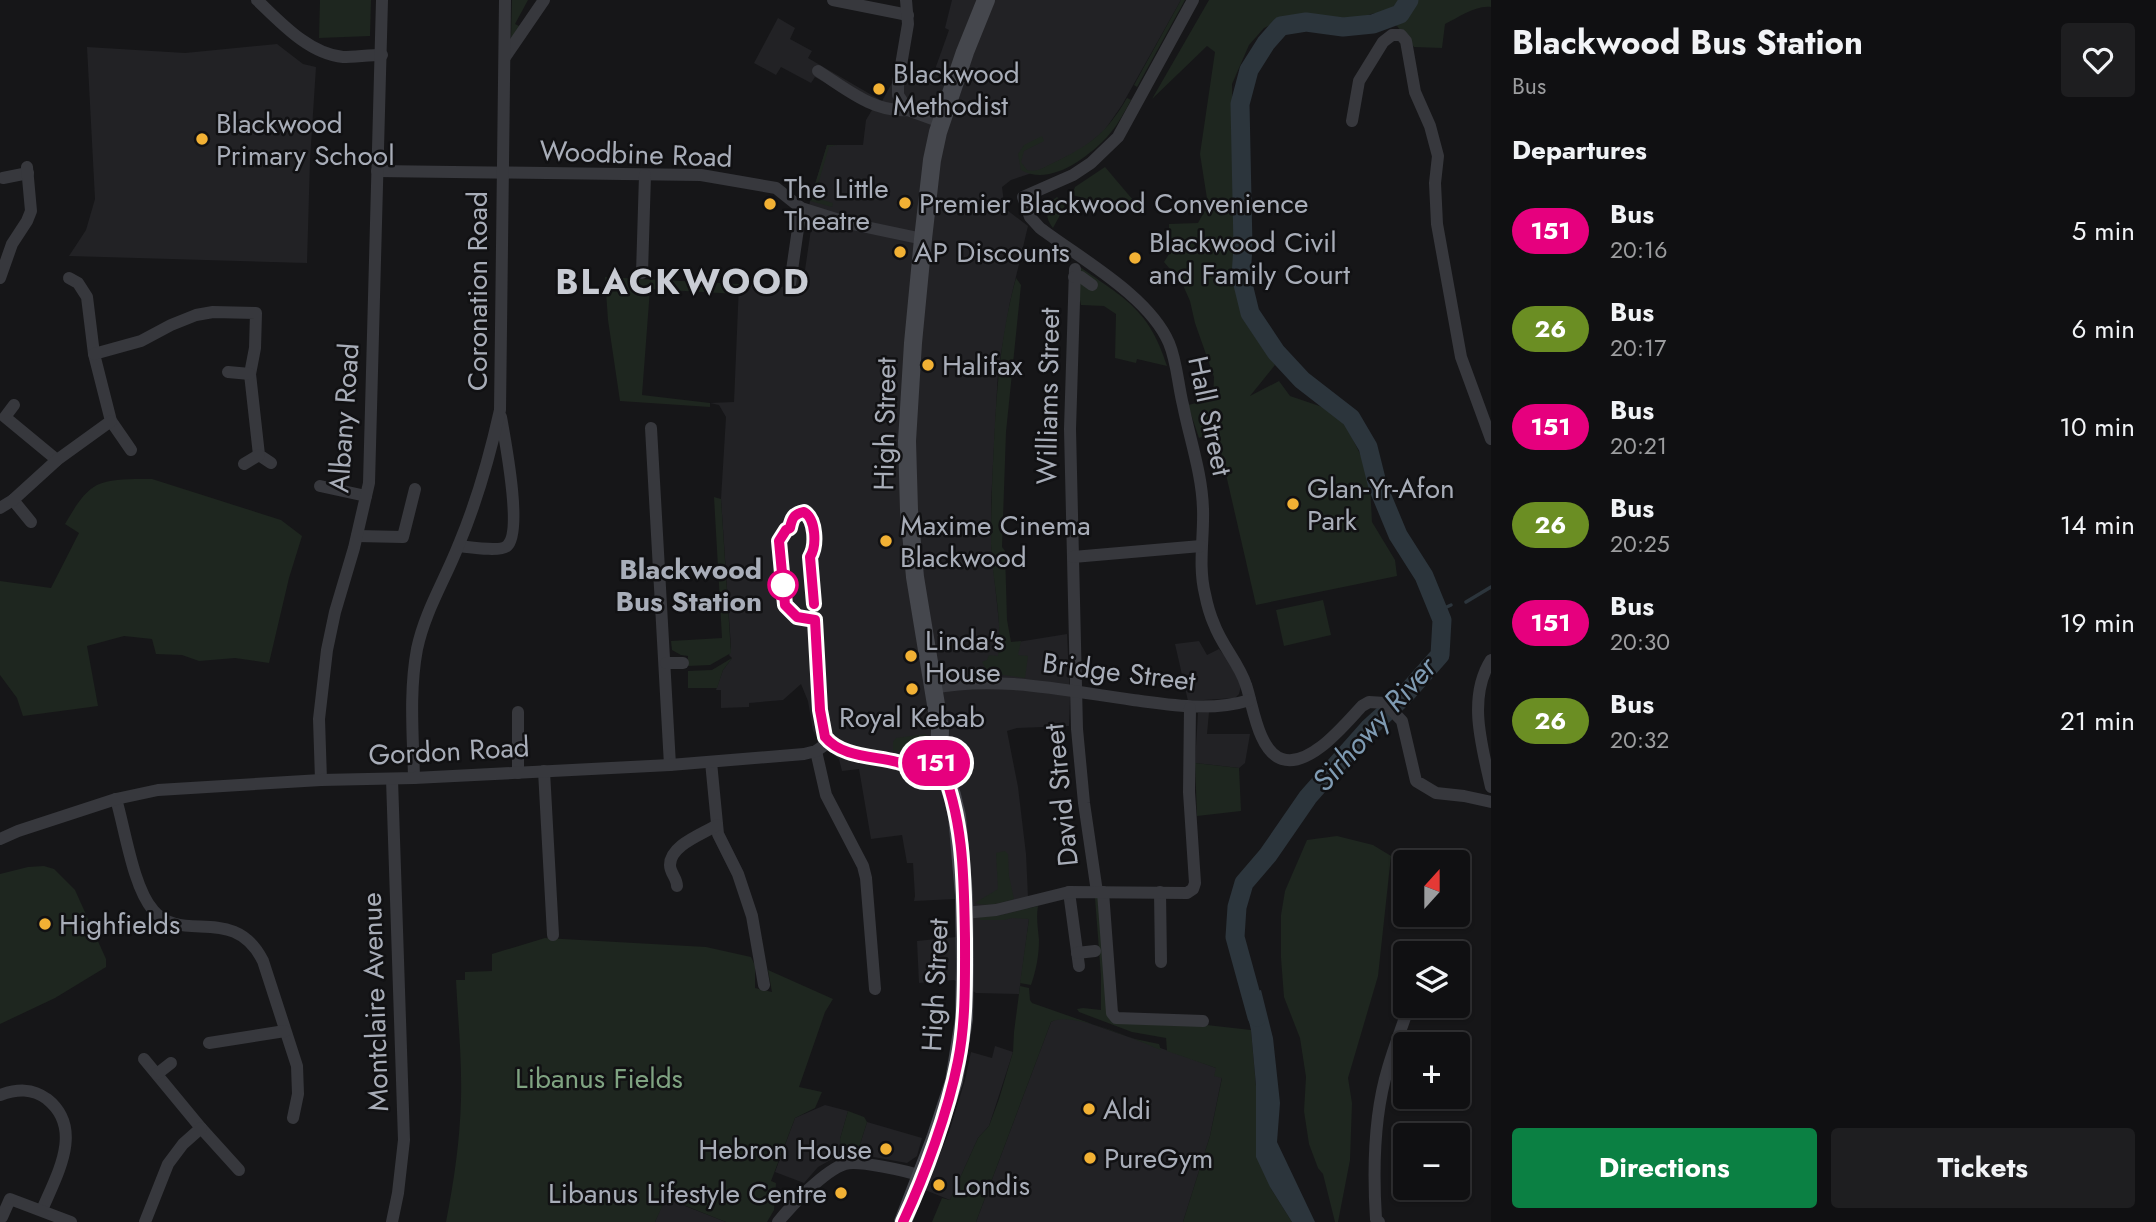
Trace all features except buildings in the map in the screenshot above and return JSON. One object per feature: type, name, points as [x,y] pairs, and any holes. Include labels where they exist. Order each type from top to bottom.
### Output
[{"type":"main road","name":"High Street","points":[[903,1222],[954,1081],[964,1019],[961,850],[957,816],[939,761],[940,729],[915,577],[908,475],[909,414],[932,160],[941,122],[986,0]]},
{"type":"street","points":[[257,0],[310,46],[343,57],[382,55]]},
{"type":"street","name":"Albany Road","points":[[321,780],[321,689],[335,612],[369,484],[382,0]]},
{"type":"street","name":"Coronation Road","points":[[459,546],[501,549],[508,545],[514,528],[510,476],[500,410],[505,0]]},
{"type":"street","points":[[504,58],[544,0]]},
{"type":"street","points":[[833,0],[908,15]]},
{"type":"street","points":[[906,0],[908,15],[898,90],[908,110]]},
{"type":"street","name":"Hall Street","points":[[1193,0],[1118,136],[1091,163],[1073,175],[1023,197],[1030,217],[1040,228],[1136,298],[1161,327],[1170,345],[1194,444],[1203,507],[1201,546],[1204,592],[1214,626],[1235,661],[1250,700]]},
{"type":"street","points":[[1352,121],[1359,80],[1383,42],[1392,35],[1401,35],[1406,41],[1415,92],[1430,126],[1438,156],[1435,183],[1437,224],[1461,356],[1491,439]]},
{"type":"street","points":[[818,71],[870,103],[908,110],[941,122]]},
{"type":"street","points":[[0,278],[12,244],[31,211],[27,170],[3,178]]},
{"type":"street","name":"Woodbine Road","points":[[377,171],[701,175],[776,188],[801,208],[862,227],[923,239]]},
{"type":"street","points":[[642,273],[645,176]]},
{"type":"street","points":[[790,284],[801,208]]},
{"type":"street","name":"Williams Street","points":[[1076,692],[1070,429],[1074,273],[1092,285]]},
{"type":"street","points":[[69,278],[78,283],[87,297],[94,354],[111,421],[131,450]]},
{"type":"street","points":[[94,354],[142,341],[196,315],[213,312],[262,314],[250,374],[260,455],[271,463]]},
{"type":"street","points":[[228,372],[250,374]]},
{"type":"street","points":[[14,405],[5,417],[57,460]]},
{"type":"street","name":"Coronation Road","points":[[414,778],[411,692],[418,646],[435,593],[459,546],[483,475],[500,410]]},
{"type":"street","points":[[0,508],[13,500],[57,460],[111,421]]},
{"type":"street","points":[[651,428],[670,765]]},
{"type":"street","points":[[244,464],[260,455]]},
{"type":"street","points":[[320,486],[366,496]]},
{"type":"street","points":[[357,536],[403,537],[415,489]]},
{"type":"street","points":[[13,500],[31,522]]},
{"type":"street","points":[[1073,557],[1201,546]]},
{"type":"street","points":[[1491,660],[1481,678],[1478,706],[1491,787]]},
{"type":"street","points":[[666,663],[683,663]]},
{"type":"street","name":"Bridge Street","points":[[932,688],[964,683],[1000,682],[1191,708],[1238,704],[1250,700]]},
{"type":"street","name":"David Street","points":[[1076,692],[1077,746],[1100,892],[1112,1013],[1116,1018],[1203,1021]]},
{"type":"street","points":[[1250,700],[1268,748],[1284,760],[1321,749],[1369,702],[1385,703],[1402,721],[1416,780],[1436,793],[1491,802]]},
{"type":"street","points":[[964,913],[996,910],[1069,892],[1187,892],[1193,889],[1195,883],[1189,792],[1191,708]]},
{"type":"street","points":[[517,712],[518,773]]},
{"type":"street","name":"Gordon Road","points":[[0,838],[116,799],[158,790],[670,765],[804,754],[816,751],[829,742],[840,749],[884,760],[901,762],[905,758],[927,754],[939,761]]},
{"type":"street","points":[[816,751],[826,795],[863,866],[866,878],[875,989]]},
{"type":"street","points":[[711,762],[718,834],[738,874],[752,916],[764,985]]},
{"type":"street","points":[[544,771],[552,935]]},
{"type":"street","name":"Montclaire Avenue","points":[[392,779],[404,1140],[392,1222]]},
{"type":"street","points":[[116,799],[140,888],[155,913],[184,925],[223,927],[247,938],[257,948],[297,1066],[298,1094],[293,1118]]},
{"type":"street","points":[[677,886],[670,870],[672,856],[677,849],[717,825]]},
{"type":"street","points":[[1069,892],[1078,960],[1095,951]]},
{"type":"street","points":[[1160,892],[1161,962]]},
{"type":"street","points":[[1379,1222],[1376,1219],[1374,1177],[1381,1102],[1387,1070],[1405,1018]]},
{"type":"street","points":[[209,1043],[285,1031]]},
{"type":"street","points":[[144,1059],[201,1128],[223,1162],[239,1170]]},
{"type":"street","points":[[157,1074],[171,1063]]},
{"type":"street","points":[[0,1094],[29,1090],[41,1095],[60,1113],[65,1125],[66,1149],[42,1210]]},
{"type":"street","points":[[145,1222],[167,1164],[183,1144],[201,1128]]},
{"type":"street","points":[[778,1222],[830,1172],[846,1163],[860,1163],[921,1176]]},
{"type":"street","points":[[2,1217],[10,1199],[71,1222]]},
{"type":"shaded area","points":[[952,0],[1181,0],[1122,105],[1104,131],[1082,149],[1038,171],[1011,180],[1002,187],[1007,210],[1028,226],[1010,302],[998,371],[991,547],[1000,632],[999,647],[1067,634],[1070,698],[1069,726],[1017,728],[1007,731],[1018,787],[1026,854],[1029,919],[1019,994],[976,993],[954,980],[919,983],[917,941],[956,937],[955,899],[914,901],[913,863],[907,863],[902,835],[871,839],[859,769],[842,771],[839,759],[823,747],[813,731],[808,701],[801,684],[783,700],[749,703],[749,707],[721,708],[721,690],[716,690],[723,670],[732,658],[729,655],[731,647],[721,499],[726,417],[719,405],[710,403],[734,402],[739,284],[782,287],[794,276],[804,277],[812,222],[807,220],[810,201],[827,145],[863,145],[866,120],[872,110],[815,77],[811,83],[781,67],[776,75],[754,63],[778,18],[795,28],[790,39],[812,51],[808,58],[882,101],[893,81],[906,85],[909,78],[914,79],[917,73],[933,75],[949,30],[945,28]]},
{"type":"shaded area","name":"Blackwood Primary School","points":[[277,44],[303,64],[316,67],[307,263],[69,256],[86,230],[95,199],[87,47],[185,53]]},
{"type":"shaded area","points":[[1199,641],[1207,655],[1219,649],[1228,660],[1241,686],[1235,698],[1188,701],[1175,644]]},
{"type":"shaded area","points":[[1209,712],[1207,734],[1250,734],[1245,763],[1239,768],[1195,763],[1198,713]]},
{"type":"shaded area","points":[[1261,990],[1273,1038],[1280,1103],[1277,1142],[1315,1222],[1292,1222],[1270,1187],[1256,1157],[1256,1085],[1251,1030],[1243,996]]},
{"type":"shaded area","points":[[1058,1018],[1077,1019],[1192,1059],[1216,1068],[1222,1077],[1210,1136],[1183,1222],[976,1222],[1051,1022]]},
{"type":"shaded area","points":[[995,1046],[1013,1052],[989,1126],[978,1138],[950,1200],[925,1190],[949,1132],[971,1052],[992,1058]]},
{"type":"shaded area","points":[[825,1105],[848,1111],[840,1139],[841,1154],[818,1167],[804,1183],[775,1172],[795,1118]]},
{"type":"shaded area","points":[[867,1122],[922,1138],[917,1156],[907,1163],[857,1154]]},
{"type":"shaded area","points":[[665,1198],[726,1222],[655,1222]]},
{"type":"green space","points":[[320,0],[371,0],[370,36],[319,38]]},
{"type":"green space","points":[[512,0],[528,0],[515,24],[521,27],[511,39]]},
{"type":"green space","points":[[1181,0],[1185,0],[1137,87],[1134,85]]},
{"type":"green space","points":[[1209,0],[1491,0],[1491,7],[1473,10],[1445,24],[1442,48],[1414,47],[1397,26],[1375,13],[1347,21],[1312,15],[1287,17],[1264,28],[1249,45],[1232,84],[1235,269],[1242,312],[1275,365],[1250,396],[1279,381],[1290,396],[1340,413],[1363,460],[1370,485],[1372,522],[1395,560],[1397,576],[1256,605],[1216,431],[1199,438],[1188,405],[1213,399],[1214,377],[1190,301],[1182,283],[1164,262],[1169,254],[1169,224],[1198,223],[1208,205],[1200,154],[1215,52],[1207,46],[1152,99]]},
{"type":"green space","points":[[1127,98],[1131,100],[1114,128],[1079,161],[1044,175],[1021,170],[1018,154],[1024,145],[1042,136],[1044,141],[1024,151],[1021,162],[1027,170],[1043,168],[1096,137],[1112,121]]},
{"type":"green space","points":[[827,145],[837,145],[829,147],[818,184],[822,186],[819,199],[833,203],[832,207],[810,201]]},
{"type":"green space","points":[[1105,167],[1144,213],[1072,195],[1075,187]]},
{"type":"green space","points":[[1057,197],[1066,204],[1053,228],[1047,211],[1050,203]]},
{"type":"green space","points":[[1080,267],[1134,307],[1152,331],[1167,366],[1137,359],[1136,363],[1115,358],[1116,314],[1104,306],[1081,305]]},
{"type":"green space","points":[[605,277],[739,284],[738,294],[650,289],[642,395],[710,403],[710,407],[620,401],[608,320]]},
{"type":"green space","points":[[1016,278],[1021,285],[1006,432],[1002,547],[1005,551],[1007,620],[1011,642],[1021,641],[1018,655],[1028,656],[1025,678],[988,673],[982,662],[987,660],[989,655],[998,656],[999,628],[991,544],[993,468],[1000,359]]},
{"type":"green space","points":[[152,479],[281,520],[302,536],[269,663],[235,658],[199,661],[182,655],[156,654],[152,639],[124,636],[87,646],[98,706],[23,716],[17,698],[0,675],[0,581],[51,588],[79,533],[65,524],[87,493],[97,485],[110,481]]},
{"type":"green space","points":[[714,497],[721,499],[731,653],[710,665],[688,666],[688,656],[672,650],[671,641],[722,638]]},
{"type":"green space","points":[[1323,600],[1331,635],[1284,646],[1276,610]]},
{"type":"green space","points":[[732,658],[723,670],[717,688],[688,688],[688,671],[712,670]]},
{"type":"green space","points":[[926,734],[923,744],[893,751],[896,738]]},
{"type":"green space","points":[[1195,763],[1239,768],[1241,811],[1197,816]]},
{"type":"green space","points":[[1337,836],[1373,845],[1391,856],[1378,976],[1348,1078],[1352,1103],[1350,1160],[1338,1222],[1335,1222],[1323,1174],[1309,1144],[1304,1111],[1306,1077],[1300,1038],[1284,997],[1281,915],[1285,891],[1307,840]]},
{"type":"green space","points":[[1005,851],[1008,854],[1014,899],[989,905],[975,903],[998,889],[996,853]]},
{"type":"green space","name":"Highfields","points":[[44,866],[54,869],[75,890],[106,959],[106,967],[55,998],[0,1024],[0,874]]},
{"type":"green space","points":[[1095,898],[1098,898],[1109,1014],[1251,1030],[1270,1187],[1292,1222],[1183,1222],[1210,1136],[1222,1078],[1214,1076],[1216,1068],[1167,1051],[1166,1038],[1132,1032],[1079,1012],[1077,1009],[1083,1008],[1101,1010]]},
{"type":"green space","points":[[1038,906],[1039,940],[1036,969],[1031,985],[1020,983],[1029,919],[980,920],[980,916],[997,916]]},
{"type":"green space","name":"Libanus Fields","points":[[545,938],[706,947],[751,957],[755,965],[755,988],[772,992],[768,970],[833,999],[825,1012],[799,1087],[822,1092],[815,1108],[795,1118],[771,1181],[776,1183],[774,1210],[767,1222],[726,1222],[666,1198],[655,1222],[446,1222],[460,1114],[461,1070],[456,980],[465,980],[465,972],[492,971],[492,954]]},
{"type":"green space","points":[[1020,986],[1029,988],[1032,1003],[1098,1026],[1073,1020],[1051,1022],[976,1222],[932,1222],[942,1198],[950,1200],[978,1138],[989,1126],[1013,1052]]},
{"type":"green space","points":[[1126,1036],[1159,1044],[1161,1050],[1137,1040]]},
{"type":"green space","points":[[848,1111],[864,1117],[867,1122],[857,1154],[841,1154],[840,1139]]},
{"type":"waterway","name":"Sirhowy River","points":[[1257,1017],[1235,937],[1237,907],[1244,883],[1268,855],[1308,797],[1369,728],[1403,697],[1440,655],[1442,620],[1424,576],[1398,535],[1378,487],[1368,447],[1351,418],[1302,380],[1276,352],[1250,313],[1241,276],[1243,247],[1240,104],[1249,70],[1266,43],[1281,26],[1306,22],[1343,27],[1373,24],[1400,14],[1409,0]]},
{"type":"waterway","points":[[1466,602],[1491,587]]},
{"type":"waterway","points":[[1438,611],[1451,605]]},
{"type":"bus line","name":"151","points":[[814,604],[810,557],[814,551],[813,526],[810,516],[804,512],[791,520],[790,528],[779,541],[785,605],[797,617],[815,620],[820,710],[825,737],[840,749],[901,762],[905,766],[926,768],[939,761],[957,816],[964,895],[965,956],[964,1019],[959,1058],[935,1139],[903,1222]]},
{"type":"place","name":"Blackwood Methodist","points":[[879,89]]},
{"type":"place","name":"Blackwood Primary School","points":[[202,139]]},
{"type":"place","name":"Premier Blackwood Convenience","points":[[905,203]]},
{"type":"place","name":"The Little Theatre","points":[[770,204]]},
{"type":"place","name":"AP Discounts","points":[[900,252]]},
{"type":"place","name":"Blackwood Civil and Family Court","points":[[1135,258]]},
{"type":"place","name":"Halifax","points":[[928,365]]},
{"type":"place","name":"Glan-Yr-Afon Park","points":[[1293,504]]},
{"type":"place","name":"Maxime Cinema Blackwood","points":[[886,541]]},
{"type":"place","name":"Blackwood Bus Station","points":[[783,585]]},
{"type":"place","name":"Linda's House","points":[[911,656]]},
{"type":"place","name":"Royal Kebab","points":[[912,689]]},
{"type":"place","name":"Highfields","points":[[45,924]]},
{"type":"place","name":"Aldi","points":[[1089,1109]]},
{"type":"place","name":"Hebron House","points":[[886,1149]]},
{"type":"place","name":"PureGym","points":[[1090,1158]]},
{"type":"place","name":"Londis","points":[[939,1185]]},
{"type":"place","name":"Libanus Lifestyle Centre","points":[[841,1193]]},
{"type":"district","name":"BLACKWOOD","points":[[683,282]]}]
